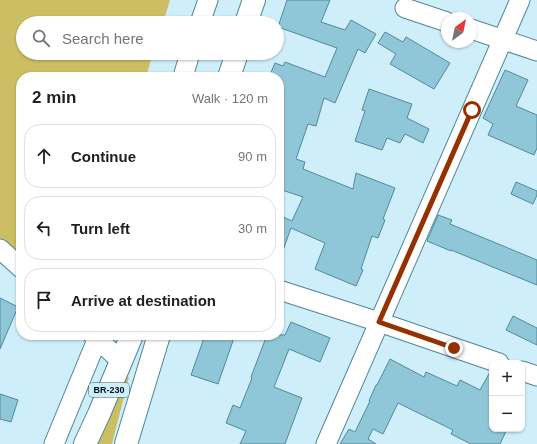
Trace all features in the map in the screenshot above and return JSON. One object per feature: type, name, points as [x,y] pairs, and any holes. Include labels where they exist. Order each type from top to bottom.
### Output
[{"type":"main road","points":[[248,16],[254,0]]},
{"type":"main road","points":[[230,72],[234,60]]},
{"type":"main road","name":"BR-230","points":[[85,444],[130,340]]},
{"type":"main road","name":"BR-230","points":[[126,444],[157,340]]},
{"type":"street","points":[[202,16],[208,0]]},
{"type":"street","points":[[326,444],[520,0]]},
{"type":"street","points":[[405,8],[441,20]]},
{"type":"street","points":[[477,31],[537,51]]},
{"type":"street","points":[[184,72],[188,60]]},
{"type":"street","points":[[0,249],[16,263]]},
{"type":"street","points":[[284,292],[491,360]]},
{"type":"street","points":[[54,444],[95,340]]},
{"type":"street","points":[[101,340],[121,361]]},
{"type":"street","points":[[525,372],[537,376]]},
{"type":"shaded area","points":[[0,0],[170,0],[165,16],[16,16],[16,60],[151,60],[147,72],[16,72],[16,255],[0,241]]},
{"type":"shaded area","points":[[122,375],[129,377],[112,444],[93,444]]},
{"type":"building","points":[[287,0],[330,0],[321,22],[345,30],[351,20],[376,34],[365,53],[358,49],[335,103],[324,98],[316,126],[308,124],[296,159],[305,162],[303,169],[353,189],[356,173],[395,188],[383,219],[385,220],[378,238],[372,236],[361,269],[363,270],[356,286],[315,269],[325,243],[291,228],[284,248],[284,217],[292,221],[303,197],[284,191],[284,72],[271,72],[275,63],[283,66],[285,62],[325,77],[337,48],[284,29],[284,16],[282,16]]},
{"type":"building","points":[[385,32],[403,42],[406,37],[450,63],[434,89],[390,64],[396,54],[378,43]]},
{"type":"building","points":[[505,70],[528,80],[516,106],[537,115],[537,148],[534,155],[488,135],[493,124],[483,118]]},
{"type":"building","points":[[369,89],[412,104],[407,118],[429,129],[423,143],[405,134],[400,143],[387,138],[382,150],[355,141],[365,111],[362,110]]},
{"type":"building","points":[[516,182],[537,191],[533,204],[511,194]]},
{"type":"building","points":[[438,215],[452,220],[450,224],[537,260],[537,285],[427,241]]},
{"type":"building","points":[[0,298],[16,306],[16,312],[0,349]]},
{"type":"building","points":[[513,316],[537,328],[537,345],[506,330]]},
{"type":"building","points":[[291,322],[330,338],[320,362],[289,349],[274,387],[302,398],[285,444],[240,444],[246,431],[226,423],[233,405],[240,408],[265,340],[284,340]]},
{"type":"building","points":[[203,340],[233,340],[218,384],[191,375]]},
{"type":"building","points":[[390,359],[424,377],[426,372],[457,386],[460,380],[480,390],[489,374],[489,432],[506,432],[500,444],[471,444],[451,434],[453,430],[398,403],[383,434],[373,429],[368,439],[376,444],[340,444],[349,429],[355,432]]},
{"type":"building","points":[[0,394],[18,400],[11,422],[0,419]]},
{"type":"route","points":[[454,348],[379,322],[472,110]]}]
